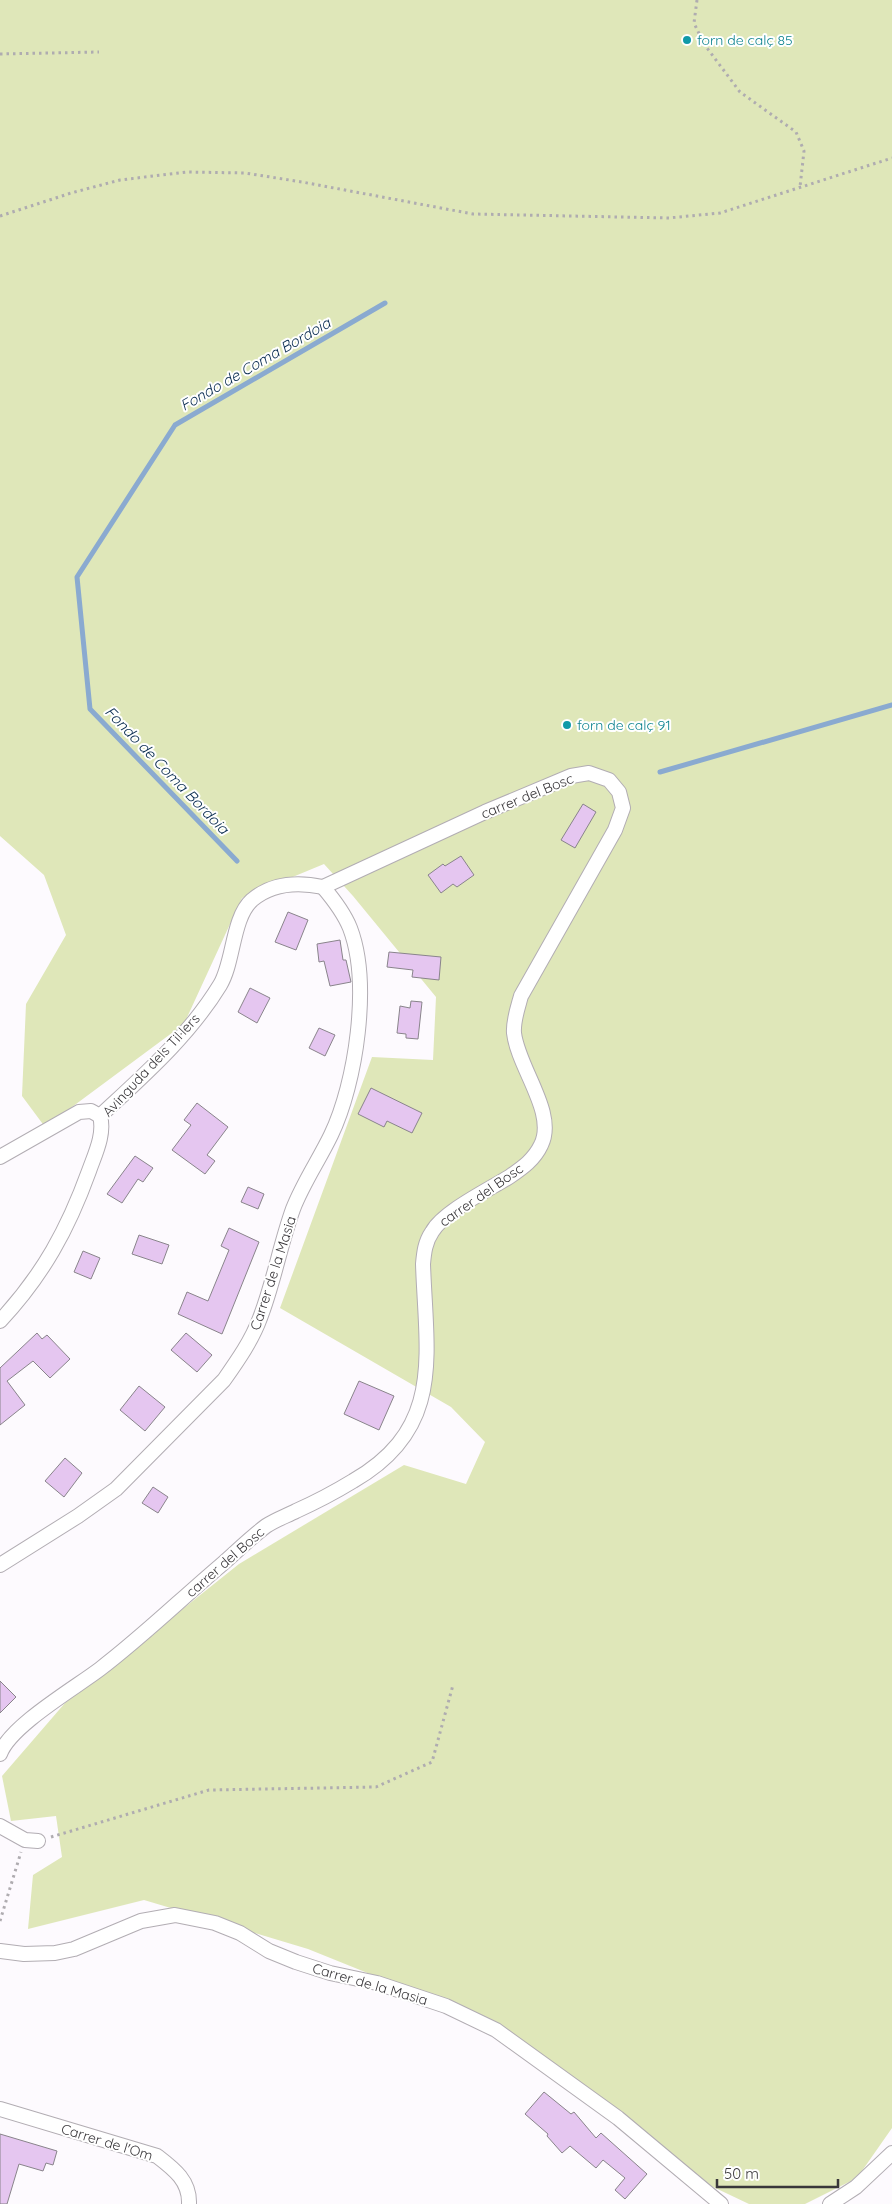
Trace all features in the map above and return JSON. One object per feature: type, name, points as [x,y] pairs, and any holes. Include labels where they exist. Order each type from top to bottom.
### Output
[{"type":"street","name":"carrer del Bosc","points":[[0,1754],[17,1732],[101,1668],[266,1526],[353,1482],[379,1466],[406,1437],[417,1416],[423,1396],[426,1375],[422,1264],[424,1247],[432,1231],[442,1218],[518,1170],[534,1157],[542,1143],[546,1128],[543,1112],[520,1059],[514,1032],[516,1014],[522,996],[615,830],[623,808],[619,792],[609,780],[589,773],[572,776],[477,816],[323,887]]},
{"type":"street","name":"Avinguda dels Til·lers","points":[[0,1321],[20,1299],[50,1258],[63,1235],[76,1207],[95,1154],[103,1126],[100,1116],[155,1064],[194,1022],[221,984],[232,957],[240,921],[250,902],[265,891],[284,886],[304,883],[323,887]]},
{"type":"street","name":"Carrer de la Masia","points":[[0,1565],[78,1516],[116,1489],[224,1380],[239,1360],[260,1319],[294,1209],[332,1134],[352,1072],[358,1006],[358,963],[350,929],[338,905],[323,887]]},
{"type":"street","points":[[0,1157],[79,1112],[91,1111],[100,1116]]},
{"type":"street","points":[[0,1826],[31,1840]]},
{"type":"street","name":"Carrer de la Masia","points":[[0,1951],[24,1954],[55,1953],[74,1949],[141,1921],[175,1914],[215,1923],[240,1933],[269,1951],[296,1962],[330,1973],[377,1983],[446,2006],[496,2030],[618,2118],[722,2204]]},
{"type":"street","name":"Carrer de l'Om","points":[[0,2109],[157,2156],[172,2167],[184,2180],[190,2194],[189,2204]]},
{"type":"street","points":[[830,2204],[856,2187],[892,2153]]},
{"type":"path","points":[[697,0],[694,23],[704,44],[740,92],[796,132],[804,151],[800,187]]},
{"type":"path","points":[[0,54],[98,52]]},
{"type":"path","points":[[0,216],[70,193],[120,180],[187,172],[245,174],[302,182],[473,214],[669,218],[720,213],[892,158]]},
{"type":"path","points":[[0,1921],[31,1840],[209,1790],[376,1787],[432,1762],[453,1685]]},
{"type":"green space","points":[[0,0],[892,0],[892,2128],[857,2178],[805,2204],[749,2204],[709,2185],[499,2026],[308,1949],[144,1900],[28,1929],[33,1875],[62,1857],[56,1816],[11,1821],[2,1776],[65,1703],[239,1564],[404,1465],[466,1484],[485,1442],[451,1407],[280,1308],[372,1057],[433,1060],[436,997],[353,896],[324,864],[242,898],[184,1024],[45,1127],[22,1096],[26,1004],[66,935],[44,875],[0,836]]},
{"type":"building","points":[[583,804],[596,812],[575,848],[561,840]]},
{"type":"building","points":[[461,856],[474,875],[457,887],[453,884],[441,893],[428,875],[443,864],[445,866]]},
{"type":"building","points":[[288,912],[308,920],[296,950],[275,942]]},
{"type":"building","points":[[340,940],[343,960],[346,960],[351,982],[330,986],[324,961],[319,962],[317,944]]},
{"type":"building","points":[[389,952],[441,957],[439,980],[412,977],[413,970],[387,967]]},
{"type":"building","points":[[250,988],[270,998],[257,1023],[238,1012]]},
{"type":"building","points":[[411,1001],[422,1002],[418,1039],[406,1038],[406,1034],[397,1033],[400,1006],[410,1008]]},
{"type":"building","points":[[319,1028],[335,1035],[325,1056],[309,1048]]},
{"type":"building","points":[[371,1088],[422,1113],[412,1133],[387,1121],[384,1127],[358,1114]]},
{"type":"building","points":[[197,1103],[228,1127],[207,1155],[215,1161],[205,1174],[172,1150],[191,1125],[184,1120]]},
{"type":"building","points":[[135,1156],[153,1168],[143,1182],[138,1179],[122,1203],[107,1194]]},
{"type":"building","points":[[248,1187],[264,1194],[258,1209],[241,1202]]},
{"type":"building","points":[[229,1228],[259,1242],[222,1334],[178,1314],[187,1292],[208,1301],[229,1250],[221,1246]]},
{"type":"building","points":[[139,1235],[169,1245],[162,1264],[132,1254]]},
{"type":"building","points":[[83,1251],[100,1258],[91,1279],[74,1272]]},
{"type":"building","points":[[37,1333],[42,1339],[47,1335],[70,1359],[50,1378],[33,1361],[7,1381],[25,1405],[0,1425],[0,1368]]},
{"type":"building","points":[[186,1333],[212,1355],[197,1372],[171,1350]]},
{"type":"building","points":[[359,1381],[394,1396],[379,1430],[344,1414]]},
{"type":"building","points":[[139,1386],[165,1407],[145,1431],[120,1410]]},
{"type":"building","points":[[65,1458],[82,1473],[64,1497],[45,1481]]},
{"type":"building","points":[[153,1487],[168,1497],[158,1513],[142,1503]]},
{"type":"building","points":[[0,1681],[16,1697],[0,1713]]},
{"type":"building","points":[[544,2092],[571,2114],[574,2112],[596,2138],[601,2133],[647,2174],[625,2199],[615,2190],[625,2178],[603,2160],[596,2168],[570,2146],[562,2153],[547,2136],[548,2134],[525,2114]]},
{"type":"building","points":[[0,2134],[57,2151],[53,2165],[46,2163],[43,2171],[19,2164],[7,2204],[0,2204]]},
{"type":"waterway","name":"Fondo de Coma Bordoia","points":[[237,861],[90,709],[77,577],[175,425],[385,303]]},
{"type":"waterway","points":[[660,772],[892,705]]},
{"type":"place","name":"forn de calç 85","points":[[687,40]]},
{"type":"place","name":"forn de calç 91","points":[[567,725]]}]
